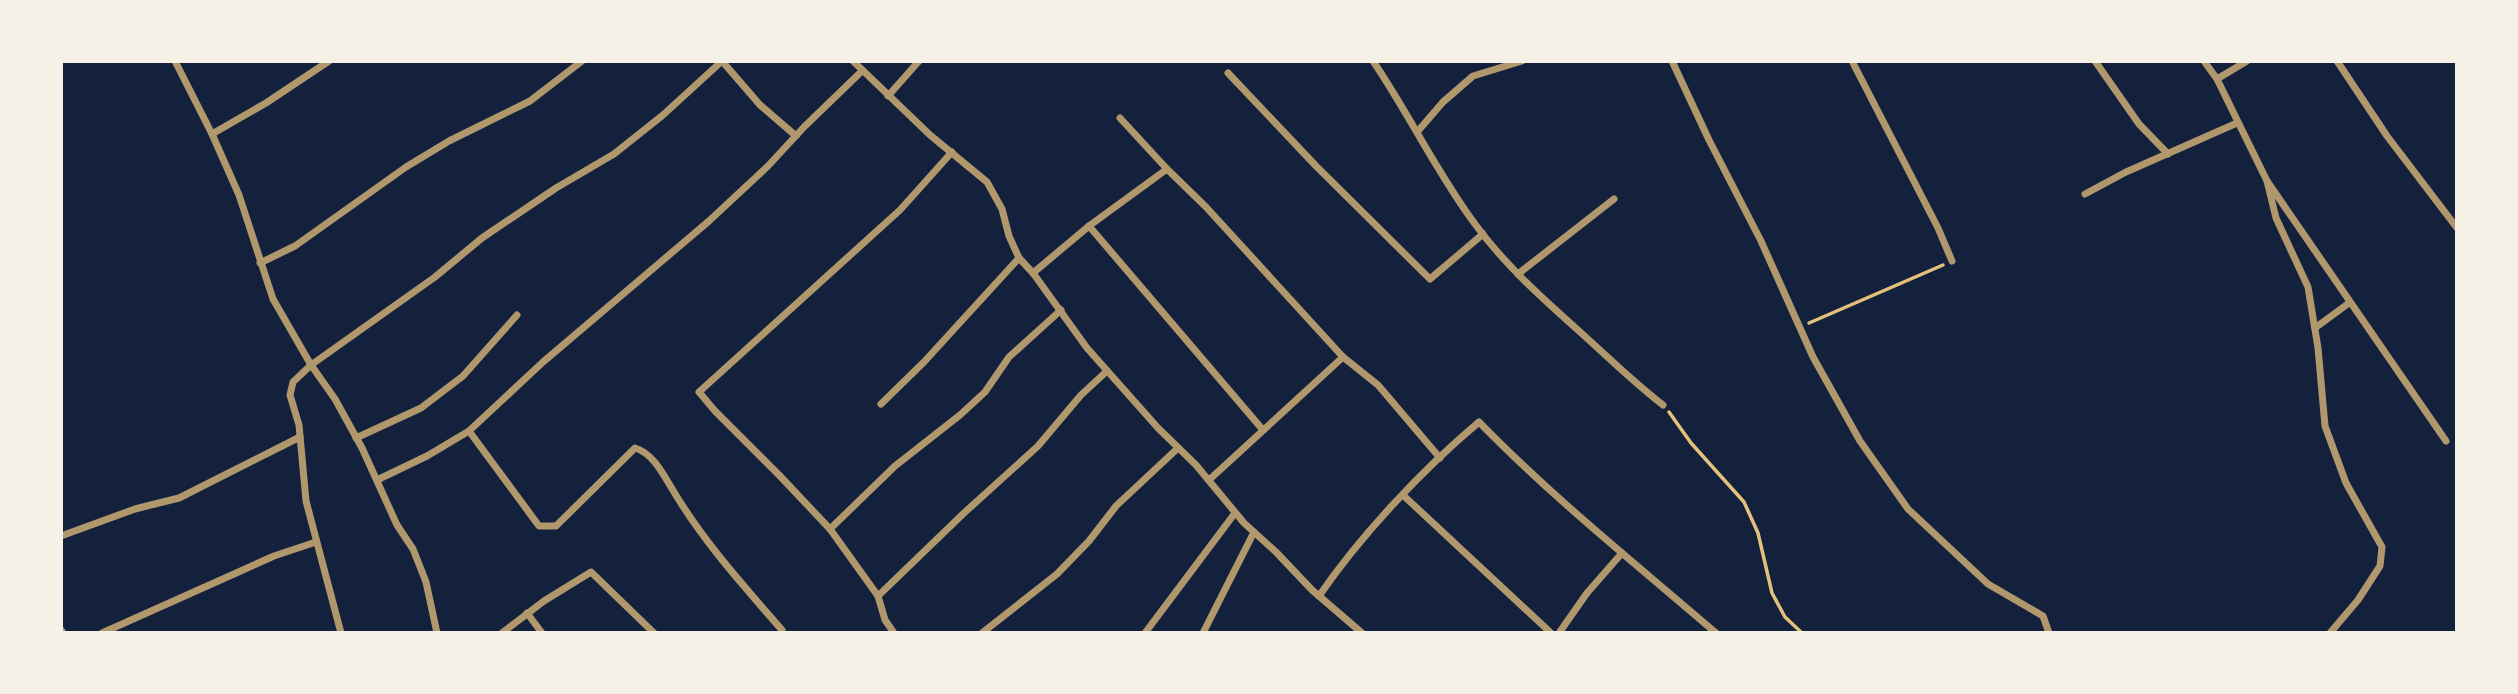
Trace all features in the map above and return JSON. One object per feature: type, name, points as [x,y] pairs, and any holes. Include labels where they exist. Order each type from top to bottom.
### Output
[{"type":"street","points":[[175,61],[239,195],[273,299],[311,365],[335,400],[412,549],[426,582],[437,633]]},
{"type":"street","points":[[212,134],[266,103],[329,61]]},
{"type":"street","points":[[260,263],[295,246],[406,167],[449,141],[530,101],[582,61]]},
{"type":"street","points":[[341,633],[306,501],[300,436],[290,396],[293,382],[311,365],[435,276],[482,238],[556,188],[614,154],[663,115],[722,61],[760,105],[796,136]]},
{"type":"street","points":[[853,61],[888,96],[987,182],[1002,209],[1009,236],[1019,258],[1061,310],[1087,348],[1254,532],[1319,596],[1362,633]]},
{"type":"street","points":[[888,96],[919,61]]},
{"type":"street","points":[[1373,61],[1418,131],[1442,177],[1483,234],[1518,274],[1625,376],[1663,405]]},
{"type":"street","points":[[1672,61],[1761,241],[1813,357],[1860,441],[1908,509],[1988,584],[2043,616],[2049,633]]},
{"type":"street","points":[[1852,61],[1938,228],[1952,261]]},
{"type":"street","points":[[2095,61],[2139,124],[2168,154]]},
{"type":"street","points":[[2204,61],[2217,79],[2266,180],[2348,303],[2446,441]]},
{"type":"street","points":[[2217,79],[2247,61]]},
{"type":"street","points":[[2337,61],[2387,136],[2457,228]]},
{"type":"street","points":[[1418,131],[1443,102],[1473,76],[1516,62]]},
{"type":"street","points":[[377,480],[428,456],[469,430],[543,362],[709,221],[862,71]]},
{"type":"street","points":[[1228,73],[1316,166],[1430,279],[1483,234]]},
{"type":"street","points":[[1120,118],[1206,207],[1343,358],[1378,385],[1440,458]]},
{"type":"street","points":[[2085,194],[2237,123]]},
{"type":"street","points":[[894,633],[885,620],[878,596],[830,529],[699,392],[900,211],[952,152]]},
{"type":"street","points":[[1033,273],[1089,226],[1167,169]]},
{"type":"street","points":[[2266,180],[2276,218],[2308,287],[2325,426],[2346,483],[2382,547],[2380,566],[2358,600],[2330,633]]},
{"type":"street","points":[[1518,274],[1614,199]]},
{"type":"street","points":[[1089,226],[1263,430]]},
{"type":"street","points":[[881,404],[1019,258]]},
{"type":"street","points":[[2315,328],[2348,303]]},
{"type":"street","points":[[830,529],[895,466],[985,393],[1009,357],[1061,310]]},
{"type":"street","points":[[356,438],[421,408],[463,376],[517,315]]},
{"type":"street","points":[[1209,480],[1343,358]]},
{"type":"street","points":[[878,596],[1038,446],[1081,395],[1107,371]]},
{"type":"street","points":[[1319,596],[1339,567],[1404,496],[1479,422],[1516,460],[1714,632]]},
{"type":"street","points":[[469,430],[539,526],[556,526],[635,448],[645,451],[664,475],[690,519],[726,566],[782,630]]},
{"type":"street","points":[[61,536],[135,509],[179,498],[300,436]]},
{"type":"street","points":[[982,633],[1057,574],[1089,541],[1116,506],[1178,448]]},
{"type":"street","points":[[1404,496],[1551,633]]},
{"type":"street","points":[[1145,633],[1236,513]]},
{"type":"street","points":[[1203,633],[1254,532]]},
{"type":"street","points":[[102,633],[274,556],[316,542]]},
{"type":"street","points":[[1559,633],[1587,593],[1622,553]]},
{"type":"street","points":[[502,633],[527,613],[590,572],[654,633]]},
{"type":"street","points":[[527,613],[542,633]]},
{"type":"path","points":[[1799,327],[1952,261]]},
{"type":"path","points":[[1663,405],[1691,443],[1744,502],[1758,533],[1772,593],[1785,617],[1802,633]]}]
